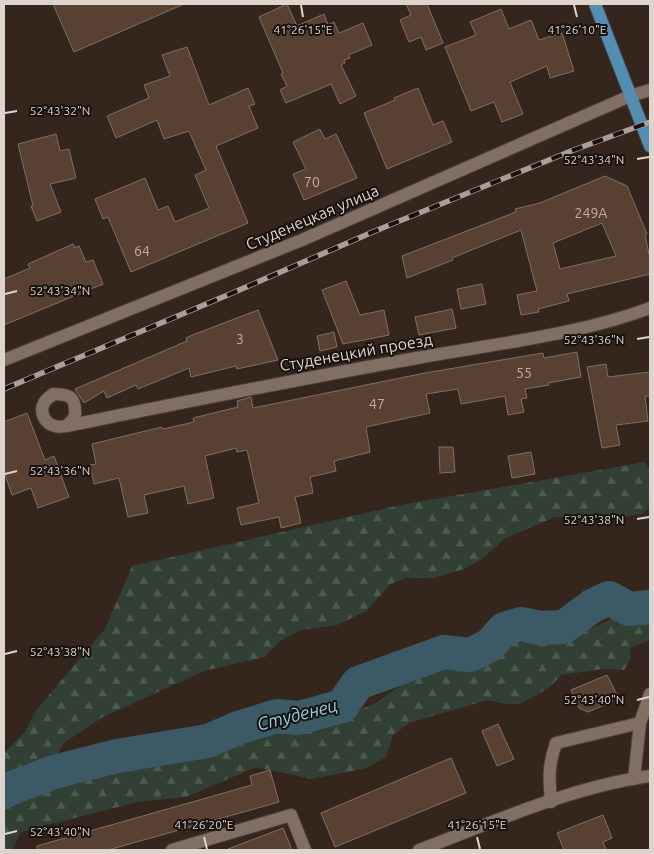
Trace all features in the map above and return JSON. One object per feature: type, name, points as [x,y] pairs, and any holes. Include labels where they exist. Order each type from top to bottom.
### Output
[{"type":"main road","points":[[595,4],[650,146]]},
{"type":"street","name":"Студенецкая улица","points":[[4,360],[302,240],[630,96],[650,90]]},
{"type":"street","name":"Студенецкий проезд","points":[[67,426],[249,388],[552,334],[620,319],[650,308]]},
{"type":"street","points":[[634,779],[640,723],[650,694]]},
{"type":"street","points":[[551,802],[548,775],[550,760],[556,743],[640,723]]},
{"type":"street","points":[[419,850],[572,794],[650,776]]},
{"type":"street","points":[[172,850],[290,815],[305,850]]},
{"type":"green space","points":[[645,462],[650,470],[650,507],[642,514],[606,519],[555,517],[504,539],[482,559],[464,569],[434,578],[406,578],[391,584],[366,611],[337,625],[301,630],[280,641],[265,657],[204,671],[103,717],[64,743],[51,765],[60,776],[76,779],[258,732],[338,720],[377,702],[407,681],[504,644],[571,638],[620,615],[650,611],[650,640],[630,648],[631,658],[624,670],[603,669],[561,675],[549,688],[520,704],[507,704],[488,700],[409,723],[393,735],[386,757],[366,768],[312,779],[256,767],[186,797],[137,802],[21,832],[12,850],[4,850],[4,753],[25,732],[38,708],[105,629],[132,566],[401,505]]},
{"type":"building","points":[[53,4],[184,4],[74,52]]},
{"type":"building","points":[[287,4],[297,26],[324,14],[328,25],[334,22],[339,33],[363,23],[372,45],[348,55],[350,58],[344,60],[345,63],[341,65],[356,96],[340,104],[331,84],[286,103],[280,90],[287,86],[281,74],[283,73],[259,17]]},
{"type":"building","points":[[406,4],[427,4],[443,43],[426,50],[421,37],[409,42],[400,20],[411,15]]},
{"type":"building","points":[[501,9],[509,29],[531,20],[539,40],[562,33],[574,71],[550,78],[547,66],[510,82],[523,114],[502,122],[494,102],[471,111],[445,47],[476,35],[470,22]]},
{"type":"building","points":[[187,47],[209,105],[248,88],[255,104],[249,106],[258,128],[216,146],[248,223],[131,272],[108,217],[103,219],[95,199],[145,178],[158,210],[168,206],[175,222],[209,208],[195,175],[206,170],[189,131],[164,139],[157,120],[116,138],[107,116],[149,98],[144,85],[170,76],[162,55]]},
{"type":"building","points":[[418,88],[433,125],[443,121],[452,142],[387,169],[364,113]]},
{"type":"building","points":[[320,129],[325,139],[336,134],[357,178],[304,200],[293,174],[306,169],[293,142]]},
{"type":"building","points":[[56,134],[60,151],[69,149],[76,178],[50,184],[61,212],[37,221],[31,206],[33,206],[18,144]]},
{"type":"building","points":[[605,176],[627,186],[647,234],[645,235],[650,258],[650,274],[567,294],[569,301],[538,309],[539,312],[521,315],[517,295],[537,291],[521,230],[407,278],[402,256],[516,212],[515,209],[540,203]],"holes":[[[602,223],[616,256],[560,269],[553,243]]]},
{"type":"building","points":[[73,244],[75,248],[79,246],[86,262],[93,260],[103,284],[4,325],[4,279],[30,268],[28,264]]},
{"type":"building","points":[[346,281],[360,315],[384,310],[389,335],[343,344],[322,290]]},
{"type":"building","points":[[482,284],[486,304],[461,309],[457,289]]},
{"type":"building","points":[[452,309],[456,328],[419,335],[415,317]]},
{"type":"building","points":[[258,310],[278,360],[237,369],[236,366],[191,377],[189,368],[138,389],[136,385],[107,398],[104,391],[84,403],[75,389],[187,341],[186,338],[195,334]]},
{"type":"building","points":[[334,332],[337,347],[320,351],[317,336]]},
{"type":"building","points":[[577,352],[581,377],[525,389],[527,398],[521,399],[524,412],[508,415],[505,396],[461,404],[458,389],[426,394],[430,413],[366,427],[370,452],[334,461],[336,471],[310,477],[313,493],[295,497],[301,523],[281,528],[279,517],[241,525],[237,508],[259,503],[247,450],[237,452],[236,448],[205,456],[214,498],[188,504],[184,486],[144,495],[148,513],[128,517],[119,478],[94,484],[90,465],[96,464],[92,444],[162,427],[163,429],[194,422],[193,418],[238,407],[237,401],[251,397],[253,408],[425,373],[543,353],[544,358]]},
{"type":"building","points":[[606,364],[608,377],[650,372],[650,396],[645,396],[648,421],[616,425],[620,445],[602,448],[587,367]]},
{"type":"building","points":[[27,413],[45,460],[54,456],[69,497],[38,508],[31,488],[12,495],[4,472],[4,422]]},
{"type":"building","points":[[439,447],[453,447],[455,472],[440,473]]},
{"type":"building","points":[[531,452],[535,474],[512,478],[508,456]]},
{"type":"building","points":[[607,675],[618,697],[613,699],[612,702],[588,712],[579,708],[571,690]]},
{"type":"building","points":[[498,724],[514,759],[497,766],[482,731]]},
{"type":"building","points":[[451,758],[466,793],[335,847],[321,813]]},
{"type":"building","points":[[270,770],[279,802],[108,850],[37,850],[37,846],[252,785],[250,776]]},
{"type":"building","points":[[603,815],[612,838],[603,842],[606,850],[564,850],[557,833]]},
{"type":"building","points":[[283,828],[292,850],[228,849]]},
{"type":"waterway","name":"Студенец","points":[[4,791],[54,772],[117,756],[208,741],[238,728],[277,716],[299,718],[342,706],[358,683],[444,652],[470,655],[490,645],[504,629],[521,624],[540,628],[564,627],[592,606],[609,598],[629,609],[650,607]]},
{"type":"railway","points":[[4,389],[375,231],[571,151],[650,122]]}]
